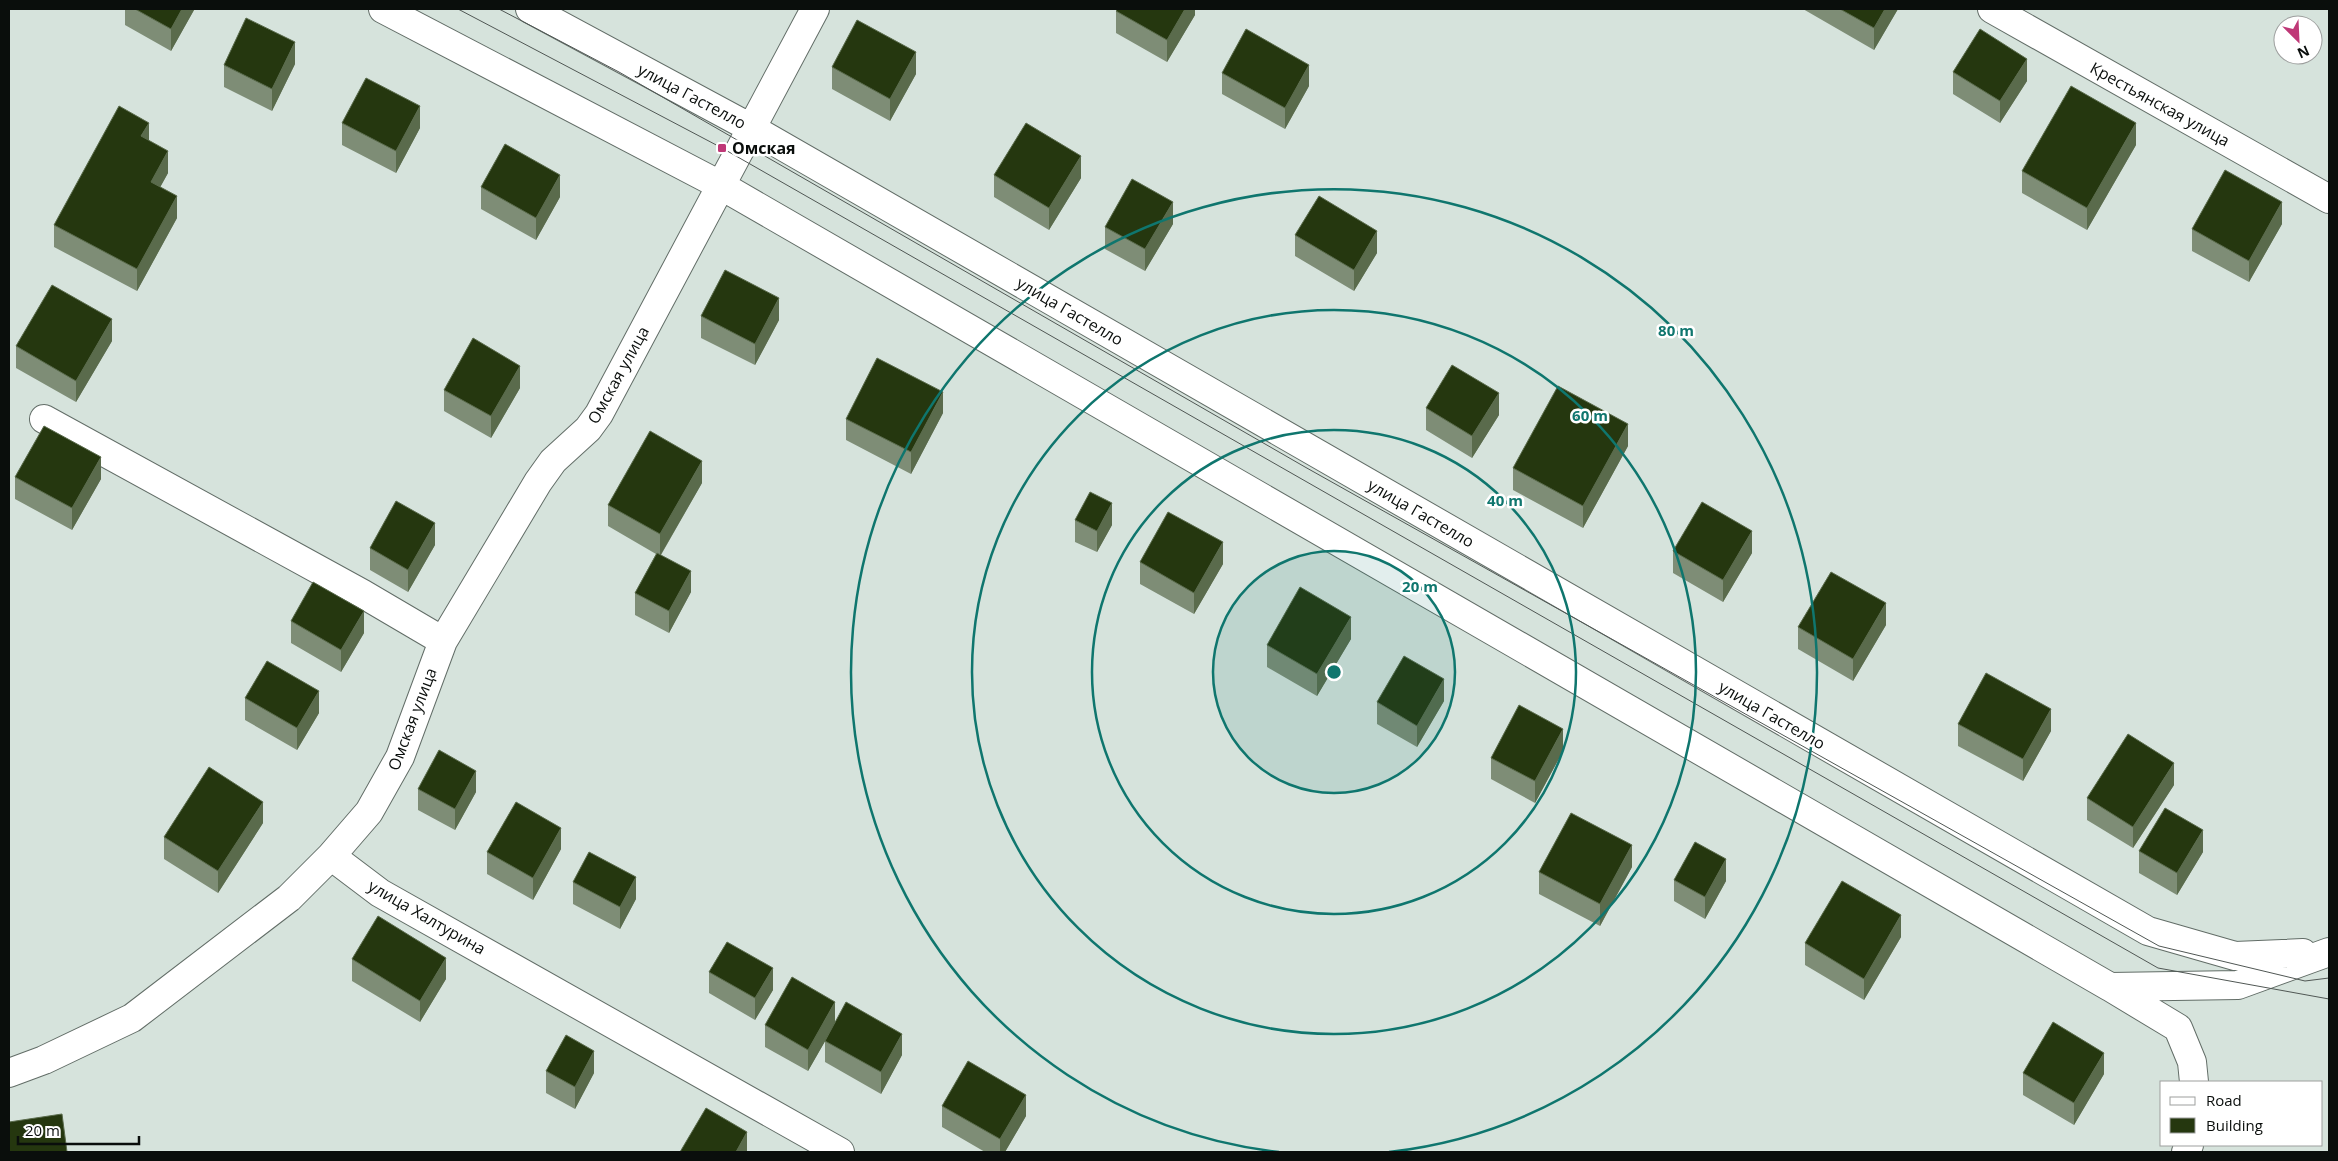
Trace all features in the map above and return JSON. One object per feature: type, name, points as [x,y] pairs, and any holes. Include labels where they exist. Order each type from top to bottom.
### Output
[{"type":"street","points":[[383,9],[720,185],[2110,987],[2178,1028],[2192,1062],[2194,1081]]},
{"type":"street","name":"улица Гастелло","points":[[530,9],[751,128],[2148,931],[2235,956],[2329,952]]},
{"type":"street","name":"Омская улица","points":[[331,856],[369,812],[400,757],[442,641],[538,482],[553,461],[588,429],[599,414],[815,9]]},
{"type":"street","name":"Крестьянская улица","points":[[1992,9],[2329,199]]},
{"type":"street","points":[[44,419],[363,594],[442,641]]},
{"type":"street","points":[[9,1072],[44,1060],[132,1018],[289,898],[331,856]]},
{"type":"street","name":"улица Халтурина","points":[[331,856],[380,893],[840,1152]]},
{"type":"street","points":[[2110,987],[2238,985],[2329,952]]},
{"type":"building","points":[[135,9],[182,9],[171,29]]},
{"type":"building","points":[[1118,9],[1185,9],[1167,40],[1116,11]]},
{"type":"building","points":[[1840,9],[1885,9],[1874,28]]},
{"type":"building","points":[[246,18],[295,42],[272,89],[224,65]]},
{"type":"building","points":[[857,20],[916,52],[890,99],[832,67]]},
{"type":"building","points":[[1246,29],[1309,65],[1285,108],[1222,73]]},
{"type":"building","points":[[1980,29],[2027,59],[2000,101],[1953,72]]},
{"type":"building","points":[[366,78],[420,106],[396,151],[342,123]]},
{"type":"building","points":[[2071,86],[2136,123],[2087,208],[2022,171]]},
{"type":"building","points":[[119,106],[149,123],[141,136],[168,151],[151,182],[177,196],[137,269],[54,225]]},
{"type":"building","points":[[1026,123],[1081,156],[1049,208],[994,175]]},
{"type":"building","points":[[505,144],[560,175],[536,218],[481,187]]},
{"type":"building","points":[[2225,170],[2282,202],[2249,261],[2192,229]]},
{"type":"building","points":[[1132,179],[1173,202],[1145,249],[1105,227]]},
{"type":"building","points":[[1319,196],[1377,231],[1354,270],[1295,235]]},
{"type":"building","points":[[725,270],[779,298],[755,344],[701,316]]},
{"type":"building","points":[[52,285],[112,319],[76,381],[16,346]]},
{"type":"building","points":[[473,338],[520,366],[491,416],[444,390]]},
{"type":"building","points":[[877,358],[943,392],[911,452],[846,419]]},
{"type":"building","points":[[1452,365],[1499,393],[1472,436],[1426,408]]},
{"type":"building","points":[[1558,386],[1628,424],[1583,506],[1513,468]]},
{"type":"building","points":[[44,426],[101,457],[72,508],[15,477]]},
{"type":"building","points":[[650,431],[702,461],[660,534],[608,505]]},
{"type":"building","points":[[1090,492],[1112,503],[1097,531],[1075,520]]},
{"type":"building","points":[[396,501],[435,523],[408,570],[370,548]]},
{"type":"building","points":[[1702,502],[1752,531],[1723,580],[1673,551]]},
{"type":"building","points":[[1168,512],[1223,542],[1194,593],[1140,562]]},
{"type":"building","points":[[657,553],[691,571],[669,611],[635,593]]},
{"type":"building","points":[[1831,572],[1886,603],[1853,659],[1798,627]]},
{"type":"building","points":[[313,582],[364,611],[341,650],[291,621]]},
{"type":"building","points":[[1300,587],[1351,617],[1317,674],[1267,645]]},
{"type":"building","points":[[1404,656],[1444,679],[1417,726],[1377,702]]},
{"type":"building","points":[[267,661],[319,691],[297,728],[245,698]]},
{"type":"building","points":[[1986,673],[2051,709],[2023,759],[1958,724]]},
{"type":"building","points":[[1519,705],[1563,729],[1535,781],[1491,758]]},
{"type":"building","points":[[2128,734],[2174,763],[2133,827],[2087,798]]},
{"type":"building","points":[[439,750],[476,771],[455,809],[418,789]]},
{"type":"building","points":[[209,767],[263,802],[218,871],[164,837]]},
{"type":"building","points":[[516,802],[561,828],[533,878],[487,852]]},
{"type":"building","points":[[2165,808],[2203,830],[2177,873],[2139,851]]},
{"type":"building","points":[[1571,813],[1632,845],[1600,904],[1539,872]]},
{"type":"building","points":[[1695,842],[1726,859],[1705,897],[1674,880]]},
{"type":"building","points":[[589,852],[636,877],[620,907],[573,882]]},
{"type":"building","points":[[1842,881],[1901,915],[1864,979],[1805,943]]},
{"type":"building","points":[[378,916],[446,958],[420,1001],[352,959]]},
{"type":"building","points":[[727,942],[773,968],[755,998],[709,972]]},
{"type":"building","points":[[792,977],[835,1002],[808,1050],[765,1025]]},
{"type":"building","points":[[846,1002],[902,1034],[881,1072],[825,1041]]},
{"type":"building","points":[[2053,1022],[2104,1053],[2074,1103],[2023,1073]]},
{"type":"building","points":[[566,1035],[594,1051],[575,1087],[546,1071]]},
{"type":"building","points":[[968,1061],[1026,1095],[1000,1139],[942,1106]]},
{"type":"building","points":[[706,1108],[747,1132],[736,1152],[680,1152]]},
{"type":"building","points":[[62,1114],[67,1152],[9,1152],[9,1122]]},
{"type":"tram line","points":[[458,9],[722,148],[2158,968],[2329,999]]},
{"type":"tram line","points":[[499,9],[619,72],[1305,467],[2159,946],[2305,981],[2329,978]]},
{"type":"place","name":"Омская","points":[[722,148]]}]
